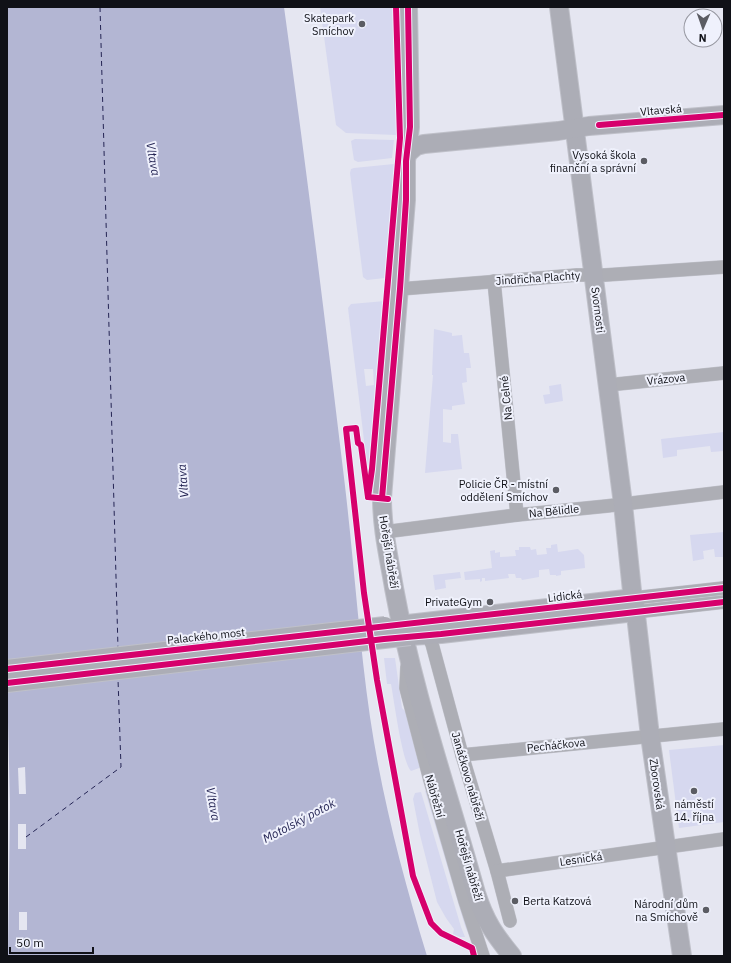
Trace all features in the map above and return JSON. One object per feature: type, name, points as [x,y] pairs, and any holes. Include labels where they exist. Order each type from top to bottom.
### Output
[{"type":"main road","name":"Hořejší nábřeží","points":[[408,7],[410,127],[407,154],[406,200],[400,289],[382,498],[382,517],[398,611],[408,657],[480,907],[497,938],[512,956]]},
{"type":"main road","name":"Svornosti","points":[[559,7],[623,504],[632,591],[635,605]]},
{"type":"main road","name":"Vltavská","points":[[407,154],[411,150],[424,144],[724,114]]},
{"type":"main road","name":"Lidická","points":[[413,632],[635,605]]},
{"type":"main road","name":"Zborovská","points":[[635,605],[650,736],[682,956]]},
{"type":"main road","name":"Palackého most","points":[[7,669],[413,632]]},
{"type":"main road","name":"Palackého most","points":[[7,683],[413,632]]},
{"type":"street","name":"Jindřicha Plachty","points":[[400,289],[577,275],[724,267]]},
{"type":"street","name":"Na Celné","points":[[494,281],[517,515]]},
{"type":"street","name":"Vrázova","points":[[608,385],[724,373]]},
{"type":"street","name":"Na Bělidle","points":[[384,532],[517,515],[724,492]]},
{"type":"street","name":"Lidická","points":[[635,605],[724,588]]},
{"type":"street","name":"Lidická","points":[[635,605],[724,602]]},
{"type":"street","name":"Janáčkovo nábřeží","points":[[413,632],[429,638],[432,644],[462,755],[510,921]]},
{"type":"street","name":"Nábřežní","points":[[408,657],[406,688],[454,863],[483,956]]},
{"type":"street","points":[[650,736],[724,729]]},
{"type":"street","name":"Pecháčkova","points":[[462,755],[650,736]]},
{"type":"street","points":[[666,847],[724,839]]},
{"type":"street","name":"Lesnická","points":[[496,871],[666,847]]},
{"type":"shaded area","points":[[320,7],[393,7],[398,125],[398,133],[396,135],[346,133],[336,125]]},
{"type":"shaded area","points":[[355,139],[394,140],[392,158],[358,162],[354,160],[351,141]]},
{"type":"shaded area","points":[[394,164],[396,167],[386,277],[367,280],[363,277],[350,173],[351,169],[354,168]]},
{"type":"shaded area","points":[[385,301],[371,465],[369,467],[367,465],[348,308],[351,304]],"holes":[[[364,369],[373,369],[374,385],[366,386]]]},
{"type":"shaded area","points":[[434,329],[452,333],[452,336],[462,335],[464,353],[469,353],[471,368],[466,368],[467,382],[462,383],[465,404],[452,406],[452,410],[443,409],[443,442],[451,443],[451,434],[458,434],[462,469],[425,473],[433,375]]},
{"type":"shaded area","points":[[561,384],[563,401],[545,404],[543,395],[550,394],[549,386]]},
{"type":"shaded area","points":[[724,432],[724,451],[711,452],[710,446],[677,450],[677,456],[663,458],[661,439]]},
{"type":"shaded area","points":[[724,532],[724,557],[715,557],[714,549],[703,551],[704,559],[693,561],[690,535]]},
{"type":"shaded area","points":[[557,544],[558,552],[578,549],[584,555],[585,568],[561,571],[561,575],[556,576],[550,575],[549,569],[539,570],[539,577],[522,580],[521,578],[516,578],[515,574],[508,574],[509,578],[485,581],[485,578],[482,578],[482,581],[480,582],[480,579],[465,580],[464,572],[492,568],[490,551],[495,550],[495,553],[500,552],[500,557],[516,556],[515,550],[519,550],[519,547],[530,547],[531,550],[536,549],[537,555],[547,554],[546,548],[551,548],[551,545]]},
{"type":"shaded area","points":[[460,572],[461,578],[445,580],[446,588],[435,590],[433,575]]},
{"type":"shaded area","points":[[384,658],[395,658],[402,708],[407,713],[422,767],[411,771],[404,756],[391,684],[387,684]]},
{"type":"shaded area","points":[[724,745],[724,822],[679,828],[669,750]]},
{"type":"shaded area","points":[[425,791],[429,791],[470,933],[469,935],[465,926]]},
{"type":"shaded area","points":[[421,792],[465,937],[460,937],[453,934],[454,929],[437,902],[420,835],[413,799],[415,793]]},
{"type":"water","points":[[7,7],[284,7],[338,426],[370,717],[394,837],[427,956],[8,956],[10,804],[7,681]]},
{"type":"pier","points":[[25,767],[26,794],[19,794],[18,768]]},
{"type":"pier","points":[[18,824],[26,824],[26,849],[18,849]]},
{"type":"pier","points":[[19,912],[27,912],[27,930],[19,930]]},
{"type":"ferry route","points":[[100,7],[118,648]]},
{"type":"ferry route","points":[[26,837],[121,767],[118,679]]},
{"type":"cycle path","points":[[388,499],[368,497],[372,469],[400,138],[396,7]]},
{"type":"cycle path","points":[[382,498],[400,289],[406,200],[406,161],[410,127],[408,7]]},
{"type":"cycle path","points":[[599,125],[724,115]]},
{"type":"cycle path","points":[[368,497],[361,445],[358,443],[356,428],[346,429],[364,593],[377,680],[413,876],[431,923],[441,933],[472,948],[474,956]]},
{"type":"cycle path","points":[[7,669],[724,588]]},
{"type":"cycle path","points":[[7,683],[384,639],[724,602]]},
{"type":"place","name":"Skatepark Smíchov","points":[[362,24]]},
{"type":"place","name":"Vysoká škola finanční a správní","points":[[644,161]]},
{"type":"place","name":"Policie ČR - místní oddělení Smíchov","points":[[556,490]]},
{"type":"place","name":"PrivateGym","points":[[490,602]]},
{"type":"place","name":"náměstí 14. října","points":[[694,791]]},
{"type":"place","name":"Berta Katzová","points":[[515,901]]},
{"type":"place","name":"Národní dům na Smíchově","points":[[706,910]]},
{"type":"water label","name":"Vltava","points":[[153,159]]},
{"type":"water label","name":"Vltava","points":[[183,481]]},
{"type":"water label","name":"Vltava","points":[[213,804]]},
{"type":"water label","name":"Motolský potok","points":[[299,821]]}]
